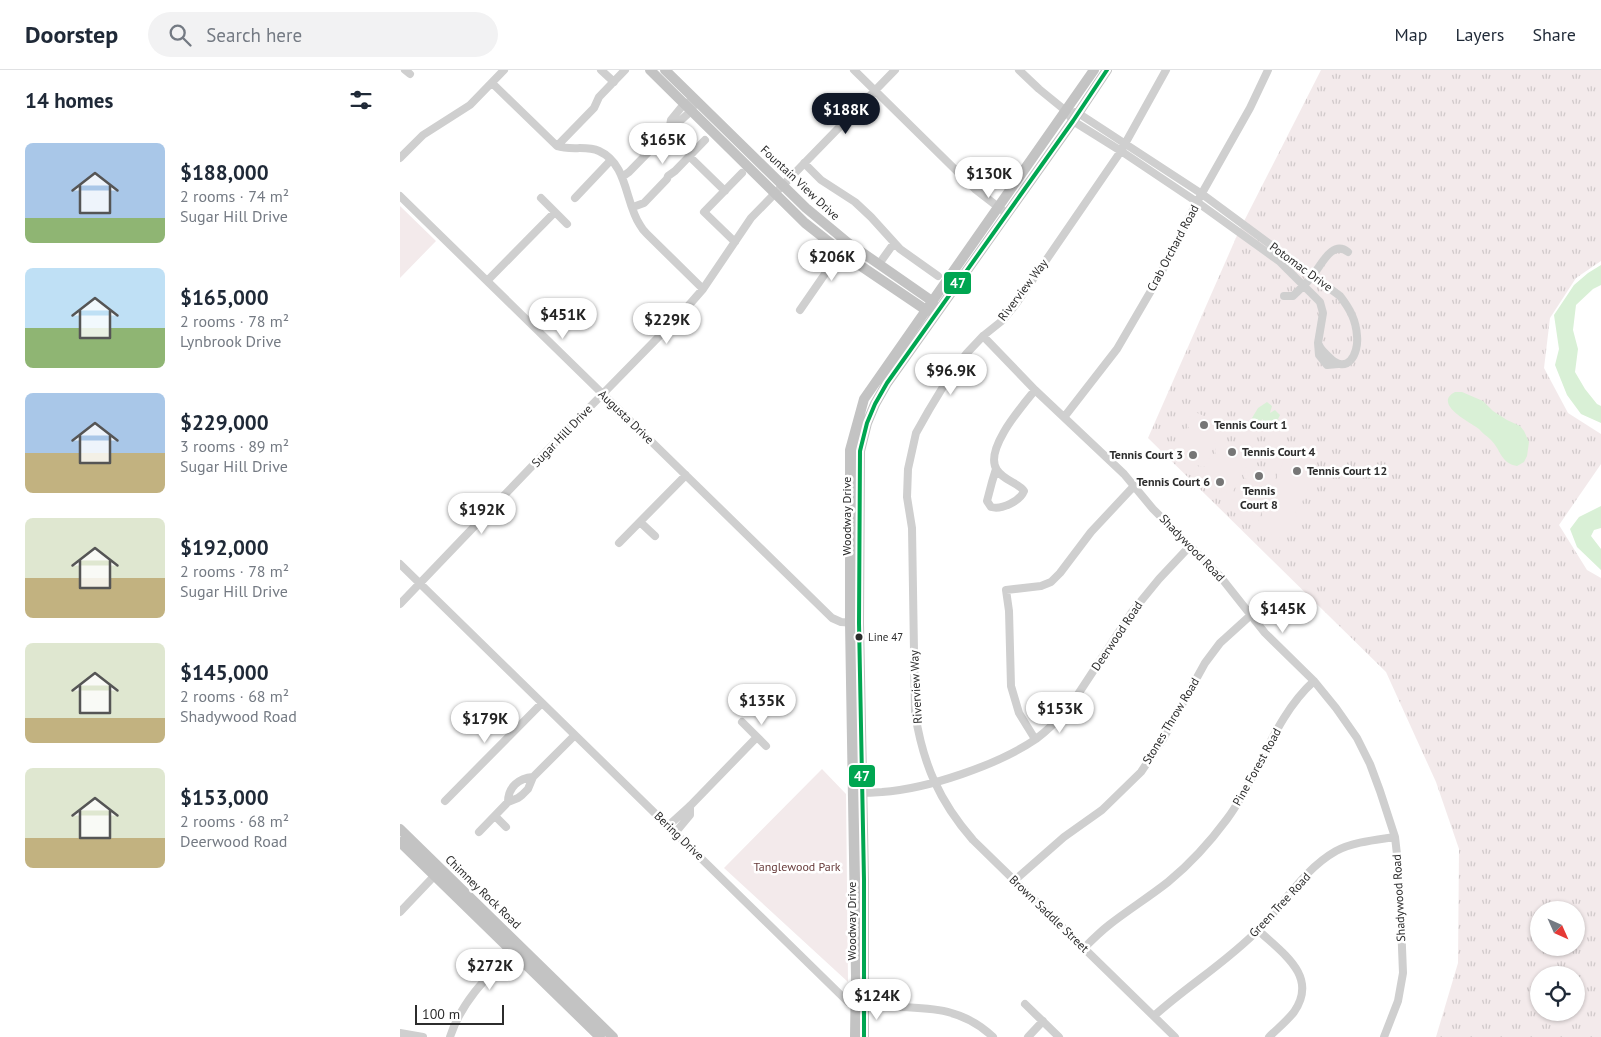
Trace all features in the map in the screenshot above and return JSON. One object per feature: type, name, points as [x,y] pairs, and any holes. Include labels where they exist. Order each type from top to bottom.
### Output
[{"type":"main road","name":"Fountain View Drive","points":[[650,70],[805,223],[840,251],[931,308]]},
{"type":"main road","name":"Fountain View Drive","points":[[665,70],[806,208],[847,242],[879,264],[931,308]]},
{"type":"main road","name":"Woodway Drive","points":[[1002,211],[1094,70]]},
{"type":"main road","name":"Woodway Drive","points":[[864,1037],[860,1004],[854,881],[852,791],[856,703],[854,535],[860,452],[867,422],[883,380],[931,308],[1002,211],[1076,117],[1106,70]]},
{"type":"main road","name":"Woodway Drive","points":[[855,1037],[860,1004],[864,880],[863,793],[856,703]]},
{"type":"main road","name":"Chimney Rock Road","points":[[400,829],[438,872],[516,948],[598,1034],[613,1037]]},
{"type":"main road","name":"Chimney Rock Road","points":[[400,842],[438,872]]},
{"type":"main road","points":[[853,855],[864,855]]},
{"type":"main road","points":[[854,881],[864,880]]},
{"type":"street","points":[[400,158],[423,135],[470,105],[504,70]]},
{"type":"street","points":[[601,70],[614,82]]},
{"type":"street","points":[[557,146],[594,108],[599,97],[626,70]]},
{"type":"street","points":[[854,70],[975,189],[1002,211]]},
{"type":"street","name":"Sugar Hill Drive","points":[[400,604],[682,313],[703,289],[751,218],[895,70]]},
{"type":"street","name":"Potomac Drive","points":[[1019,70],[1066,111],[1202,194],[1314,274],[1340,296],[1350,309],[1358,338],[1357,351],[1352,360],[1345,364],[1338,364],[1320,349],[1318,343],[1323,313],[1320,302],[1279,261],[1123,147]]},
{"type":"street","name":"Riverview Way","points":[[934,782],[918,736],[915,713],[912,528],[907,497],[908,469],[916,433],[949,377],[983,336],[1003,320],[1016,304],[1123,147],[1166,70]]},
{"type":"street","name":"Crab Orchard Road","points":[[1065,416],[1117,349],[1241,125],[1268,70]]},
{"type":"street","points":[[492,82],[557,146],[591,149],[600,152],[611,160],[622,177],[639,224],[703,289]]},
{"type":"street","points":[[622,177],[669,131],[670,120],[696,101]]},
{"type":"street","points":[[633,208],[644,203],[668,179],[668,176],[705,140]]},
{"type":"street","points":[[689,156],[724,191]]},
{"type":"street","points":[[575,198],[611,160]]},
{"type":"street","points":[[804,163],[821,180],[850,199],[871,217],[906,255],[938,276]]},
{"type":"street","points":[[735,242],[704,212],[742,174]]},
{"type":"street","name":"Augusta Drive","points":[[400,196],[832,618],[840,622],[855,623]]},
{"type":"street","points":[[541,198],[567,224]]},
{"type":"street","points":[[487,282],[555,212]]},
{"type":"street","points":[[800,310],[847,242]]},
{"type":"street","points":[[879,264],[894,243]]},
{"type":"street","points":[[1284,296],[1293,296],[1314,274]]},
{"type":"street","name":"Shadywood Road","points":[[983,336],[1035,390],[1065,416],[1124,474],[1219,575],[1252,614],[1265,633],[1314,681],[1357,738],[1380,790],[1394,837],[1399,872],[1403,973],[1398,1001],[1384,1037]]},
{"type":"street","points":[[996,470],[1008,481],[1024,491],[1018,498],[999,508],[991,507],[987,500],[996,470],[994,462],[996,448],[1016,414],[1035,390]]},
{"type":"street","points":[[619,543],[686,475]]},
{"type":"street","points":[[1035,739],[1020,713],[1011,686],[1009,611],[1006,590],[1041,586],[1051,582],[1091,532],[1134,486]]},
{"type":"street","points":[[640,522],[655,536]]},
{"type":"street","name":"Deerwood Road","points":[[852,791],[863,793],[900,791],[934,782],[984,766],[1010,754],[1035,739],[1069,708],[1132,612],[1159,579],[1190,546]]},
{"type":"street","name":"Bering Drive","points":[[400,564],[848,1002],[860,1004]]},
{"type":"street","name":"Stones Throw Road","points":[[1015,880],[1064,837],[1102,810],[1141,772],[1163,739],[1205,663],[1220,643],[1252,614]]},
{"type":"street","name":"Pine Forest Road","points":[[1084,948],[1109,925],[1169,881],[1203,849],[1246,792],[1287,712],[1301,693],[1314,681]]},
{"type":"street","points":[[445,801],[542,703]]},
{"type":"street","points":[[742,722],[766,746]]},
{"type":"street","points":[[479,832],[508,802],[518,798],[528,789],[533,777],[575,735]]},
{"type":"street","points":[[668,826],[757,737]]},
{"type":"street","points":[[508,802],[508,796],[512,787],[522,779],[533,777]]},
{"type":"street","name":"Brown Saddle Street","points":[[934,782],[957,822],[986,854],[1175,1037]]},
{"type":"street","points":[[675,832],[690,815],[690,806]]},
{"type":"street","points":[[495,816],[506,827]]},
{"type":"street","name":"Green Tree Road","points":[[1154,1016],[1258,930],[1322,860],[1338,850],[1360,843],[1394,837]]},
{"type":"street","points":[[400,912],[438,872]]},
{"type":"street","points":[[1258,930],[1295,965],[1303,985],[1302,994],[1293,1013],[1270,1037]]},
{"type":"street","points":[[450,1037],[459,1016],[472,995],[516,948]]},
{"type":"street","points":[[860,1004],[941,1010],[971,1021],[993,1037]]},
{"type":"street","points":[[1026,1004],[1059,1037]]},
{"type":"street","points":[[1028,1037],[1043,1021]]},
{"type":"street","points":[[400,1033],[422,1037]]},
{"type":"green space","points":[[1321,70],[1601,70],[1601,261],[1576,278],[1550,318],[1544,368],[1568,413],[1601,434],[1601,464],[1559,525],[1587,570],[1601,578],[1601,1037],[1436,1037],[1458,963],[1459,849],[1436,782],[1386,672],[1148,438],[1239,231]]},
{"type":"green space","points":[[400,206],[436,241],[400,278]]},
{"type":"green space","points":[[1195,412],[1218,422],[1221,427],[1214,438],[1216,441],[1212,451],[1208,453],[1210,456],[1206,466],[1202,467],[1177,457],[1176,454],[1180,444],[1183,442],[1185,429],[1189,428],[1187,424],[1191,414]]},
{"type":"green space","points":[[1222,440],[1247,450],[1249,453],[1245,463],[1241,465],[1243,468],[1239,477],[1235,479],[1237,483],[1233,492],[1229,494],[1204,484],[1203,481],[1207,471],[1210,469],[1212,456],[1216,454],[1218,441]]},
{"type":"green space","points":[[1287,458],[1312,468],[1314,472],[1310,482],[1307,484],[1308,487],[1299,510],[1295,511],[1297,514],[1288,537],[1284,539],[1259,529],[1258,525],[1267,503],[1270,501],[1269,497],[1278,475],[1281,473],[1280,470],[1284,459]]},
{"type":"green space","name":"Tennis Court 8","points":[[1250,463],[1275,473],[1276,477],[1272,486],[1269,488],[1244,478],[1243,475],[1247,465]]},
{"type":"green space","points":[[1242,481],[1268,491],[1269,495],[1265,505],[1262,506],[1263,509],[1259,519],[1255,521],[1231,511],[1229,507],[1233,497],[1237,496],[1235,492]]},
{"type":"green space","name":"Tanglewood Park","points":[[822,769],[846,794],[848,982],[724,868]]},
{"type":"shaded area","points":[[1601,265],[1601,285],[1593,289],[1576,305],[1573,330],[1578,349],[1575,372],[1585,389],[1597,404],[1601,406],[1601,423],[1581,414],[1567,395],[1555,365],[1559,349],[1554,315],[1574,285]]},
{"type":"shaded area","points":[[1455,392],[1462,392],[1483,401],[1493,411],[1520,426],[1529,442],[1524,462],[1517,466],[1507,462],[1490,439],[1455,413],[1448,402],[1449,397]]},
{"type":"shaded area","points":[[1267,402],[1272,406],[1270,413],[1275,410],[1280,415],[1278,419],[1282,425],[1275,431],[1269,428],[1266,430],[1261,425],[1263,419],[1257,423],[1252,418],[1258,408]]},
{"type":"shaded area","points":[[1601,506],[1601,528],[1594,530],[1591,536],[1601,549],[1601,570],[1577,547],[1570,529],[1579,517]]},
{"type":"transit line","name":"47","points":[[864,1037],[864,880],[859,623],[860,451],[867,423],[887,383],[1073,121],[1107,70]]},
{"type":"place","name":"Tennis Court 1","points":[[1204,425]]},
{"type":"place","name":"Tennis Court 4","points":[[1232,452]]},
{"type":"place","name":"Tennis Court 3","points":[[1193,455]]},
{"type":"place","name":"Tennis Court 12","points":[[1297,471]]},
{"type":"place","name":"Tennis Court 8","points":[[1259,476]]},
{"type":"place","name":"Tennis Court 6","points":[[1220,482]]},
{"type":"place","name":"Line 47","points":[[859,637]]}]
